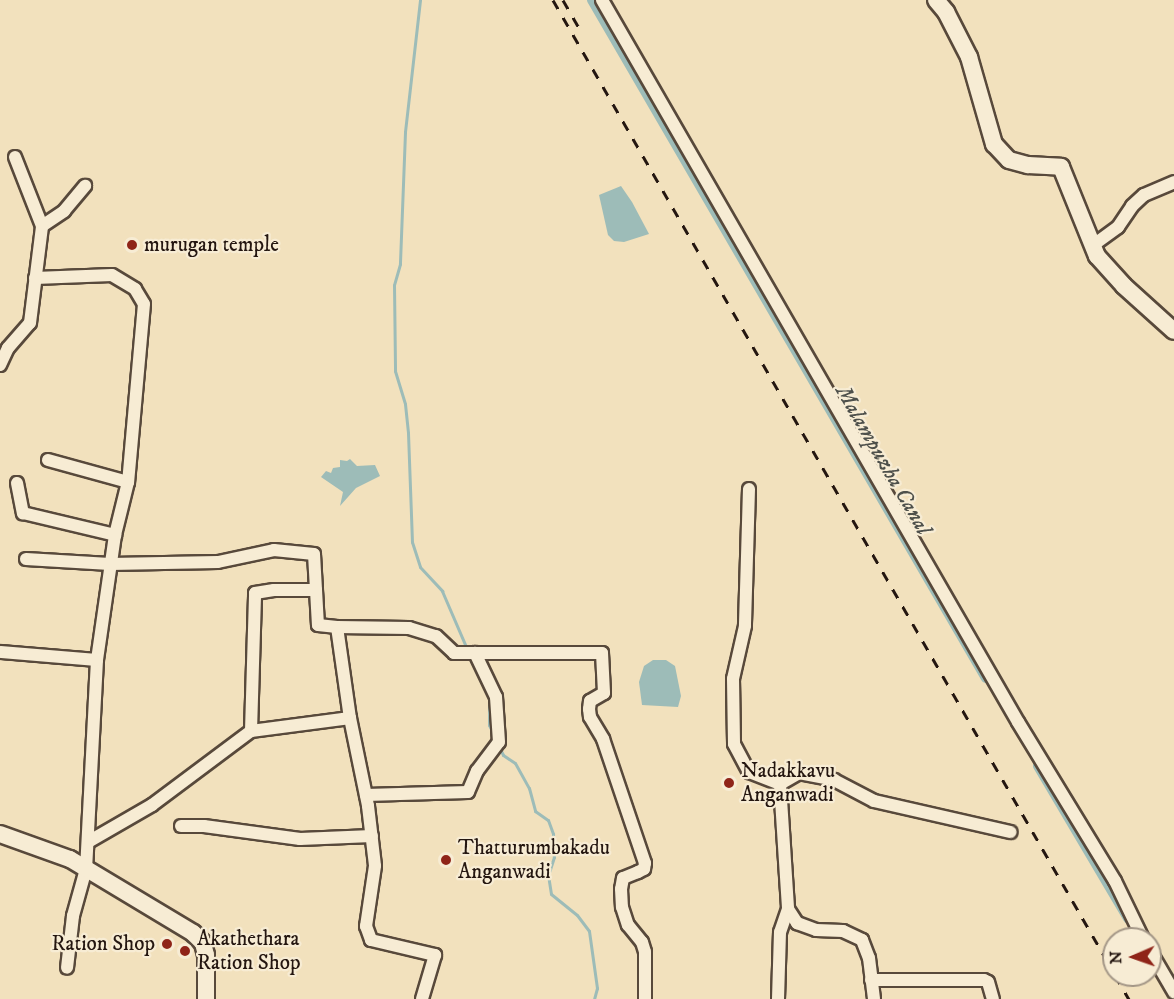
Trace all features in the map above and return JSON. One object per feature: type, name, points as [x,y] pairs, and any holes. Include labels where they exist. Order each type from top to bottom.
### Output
[{"type":"street","points":[[602,0],[1018,722],[1115,881],[1137,927]]},
{"type":"street","points":[[936,0],[946,12],[969,57],[994,144],[1009,160],[1028,165],[1061,167],[1096,256],[1124,286],[1174,331]]},
{"type":"street","points":[[0,365],[8,348],[30,323],[42,226],[15,157]]},
{"type":"street","points":[[1092,246],[1118,227],[1132,206],[1144,195],[1174,182]]},
{"type":"street","points":[[42,226],[64,211],[85,186]]},
{"type":"street","points":[[35,278],[112,275],[135,289],[144,304],[128,482],[115,535],[97,660],[86,869],[73,916],[67,968]]},
{"type":"street","points":[[48,460],[128,482]]},
{"type":"street","points":[[17,483],[23,513],[115,535]]},
{"type":"street","points":[[749,489],[745,626],[733,679],[734,744],[748,772],[780,784]]},
{"type":"street","points":[[26,559],[111,564],[218,562],[274,550],[314,554],[318,625],[409,628],[436,636],[454,653],[602,653],[604,693],[590,701],[589,709],[603,739],[645,863],[644,868],[623,878],[621,889],[622,907],[628,925],[642,942],[645,952],[645,999]]},
{"type":"street","points":[[251,731],[255,593],[274,590],[316,590]]},
{"type":"street","points":[[337,627],[350,718],[366,795],[375,866],[366,926],[371,940],[435,955],[422,999]]},
{"type":"street","points":[[0,652],[97,660]]},
{"type":"street","points":[[366,795],[468,792],[477,771],[491,756],[499,742],[496,698],[475,653]]},
{"type":"street","points":[[88,842],[152,805],[251,731],[350,718]]},
{"type":"street","points":[[780,784],[799,773],[834,780],[874,801],[1011,832]]},
{"type":"street","points":[[778,999],[780,932],[788,909],[780,784]]},
{"type":"street","points":[[181,826],[204,826],[300,839],[372,836]]},
{"type":"street","points":[[0,834],[70,859],[193,933],[203,943],[206,955],[206,999]]},
{"type":"street","points":[[788,909],[797,923],[816,930],[843,931],[862,940],[869,958],[874,999]]},
{"type":"street","points":[[1162,972],[1174,992]]},
{"type":"street","points":[[871,980],[984,980],[988,982],[993,999]]},
{"type":"water","points":[[621,186],[649,234],[624,242],[614,241],[608,235],[599,195]]},
{"type":"water","points":[[350,459],[357,466],[375,465],[380,476],[356,488],[340,506],[343,492],[321,477],[326,471],[331,473],[333,468],[340,467],[340,460]]},
{"type":"water","points":[[653,660],[666,660],[675,666],[681,696],[678,707],[642,705],[639,682],[644,666]]},
{"type":"waterway","points":[[420,0],[405,132],[400,264],[394,285],[395,371],[405,404],[408,433],[412,542],[420,567],[442,591],[467,649]]},
{"type":"waterway","name":"Malampuzha Canal","points":[[592,0],[986,678]]},
{"type":"waterway","points":[[489,695],[489,725],[493,733]]},
{"type":"waterway","points":[[499,747],[503,755],[515,763],[529,788],[535,811],[548,820],[553,834],[554,857],[548,875],[551,894],[577,915],[589,931],[597,988],[594,999]]},
{"type":"waterway","name":"Malampuzha Canal","points":[[1038,766],[1128,918]]},
{"type":"railway","points":[[553,0],[1102,952]]},
{"type":"railway","points":[[563,0],[581,31]]},
{"type":"railway","points":[[1122,987],[1129,999]]},
{"type":"place","name":"murugan temple","points":[[132,245]]},
{"type":"place","name":"Nadakkavu Anganwadi","points":[[729,783]]},
{"type":"place","name":"Thatturumbakadu Anganwadi","points":[[446,860]]},
{"type":"place","name":"Ration Shop","points":[[167,944]]},
{"type":"place","name":"Akathethara Ration Shop","points":[[185,951]]}]
